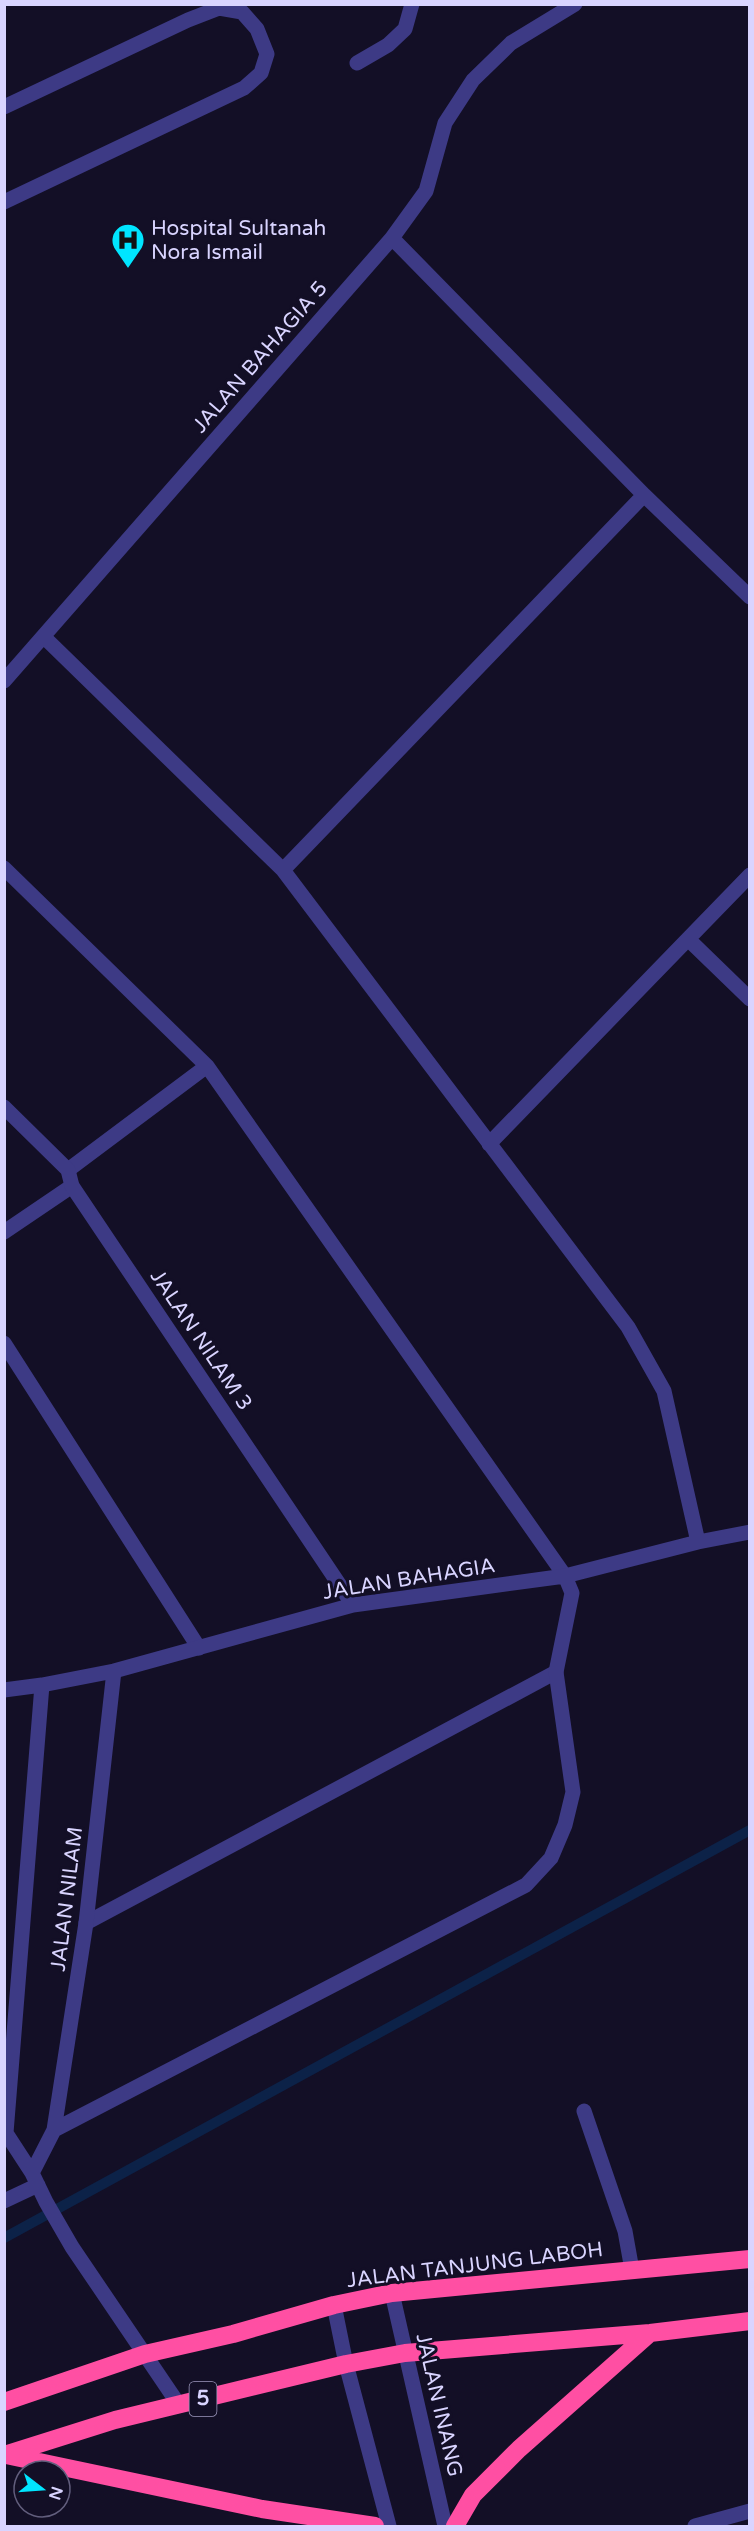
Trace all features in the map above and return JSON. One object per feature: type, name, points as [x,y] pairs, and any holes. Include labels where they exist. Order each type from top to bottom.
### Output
[{"type":"highway","name":"JALAN TANJUNG LABOH","points":[[4,2402],[145,2354],[233,2334],[334,2305],[392,2294],[750,2259]]},
{"type":"highway","name":"5","points":[[4,2455],[115,2420],[346,2364],[405,2353],[650,2333],[750,2321]]},
{"type":"highway","points":[[455,2526],[473,2495],[519,2449],[650,2333]]},
{"type":"highway","points":[[4,2455],[262,2509],[375,2526]]},
{"type":"street","points":[[357,63],[388,45],[405,29],[412,4]]},
{"type":"street","name":"JALAN BAHAGIA 5","points":[[4,681],[392,238],[426,191],[445,123],[473,80],[510,43],[575,4]]},
{"type":"street","points":[[4,107],[188,20],[219,8],[242,12],[257,29],[267,54],[261,73],[244,88],[4,202]]},
{"type":"street","points":[[392,238],[644,495],[750,597]]},
{"type":"street","points":[[283,870],[644,495]]},
{"type":"street","points":[[44,637],[283,870],[628,1327],[664,1391],[698,1542]]},
{"type":"street","points":[[4,868],[207,1066],[565,1576],[572,1593],[556,1672],[573,1792],[565,1825],[551,1858],[526,1885],[54,2130]]},
{"type":"street","points":[[489,1144],[750,875]]},
{"type":"street","points":[[688,939],[750,999]]},
{"type":"street","points":[[4,1107],[68,1170],[207,1066]]},
{"type":"street","name":"JALAN NILAM 3","points":[[68,1170],[72,1186],[353,1605]]},
{"type":"street","points":[[4,1232],[72,1186]]},
{"type":"street","points":[[4,1343],[199,1648]]},
{"type":"street","name":"JALAN BAHAGIA","points":[[4,1690],[114,1671],[353,1605],[565,1576],[698,1542],[750,1532]]},
{"type":"street","name":"JALAN NILAM","points":[[35,2179],[54,2130],[86,1923],[114,1671]]},
{"type":"street","points":[[86,1923],[556,1672]]},
{"type":"street","name":"JALAN NILAM","points":[[6,2133],[42,1685]]},
{"type":"street","points":[[584,2111],[625,2231],[632,2270]]},
{"type":"street","points":[[6,2133],[35,2179],[72,2247],[179,2405]]},
{"type":"street","points":[[4,2201],[35,2179]]},
{"type":"street","name":"JALAN INANG","points":[[392,2294],[446,2526]]},
{"type":"street","points":[[334,2305],[346,2364],[389,2526]]},
{"type":"street","points":[[695,2526],[750,2511]]},
{"type":"waterway","points":[[4,2238],[750,1830]]},
{"type":"place","name":"Hospital Sultanah Nora Ismail","points":[[128,269]]}]
